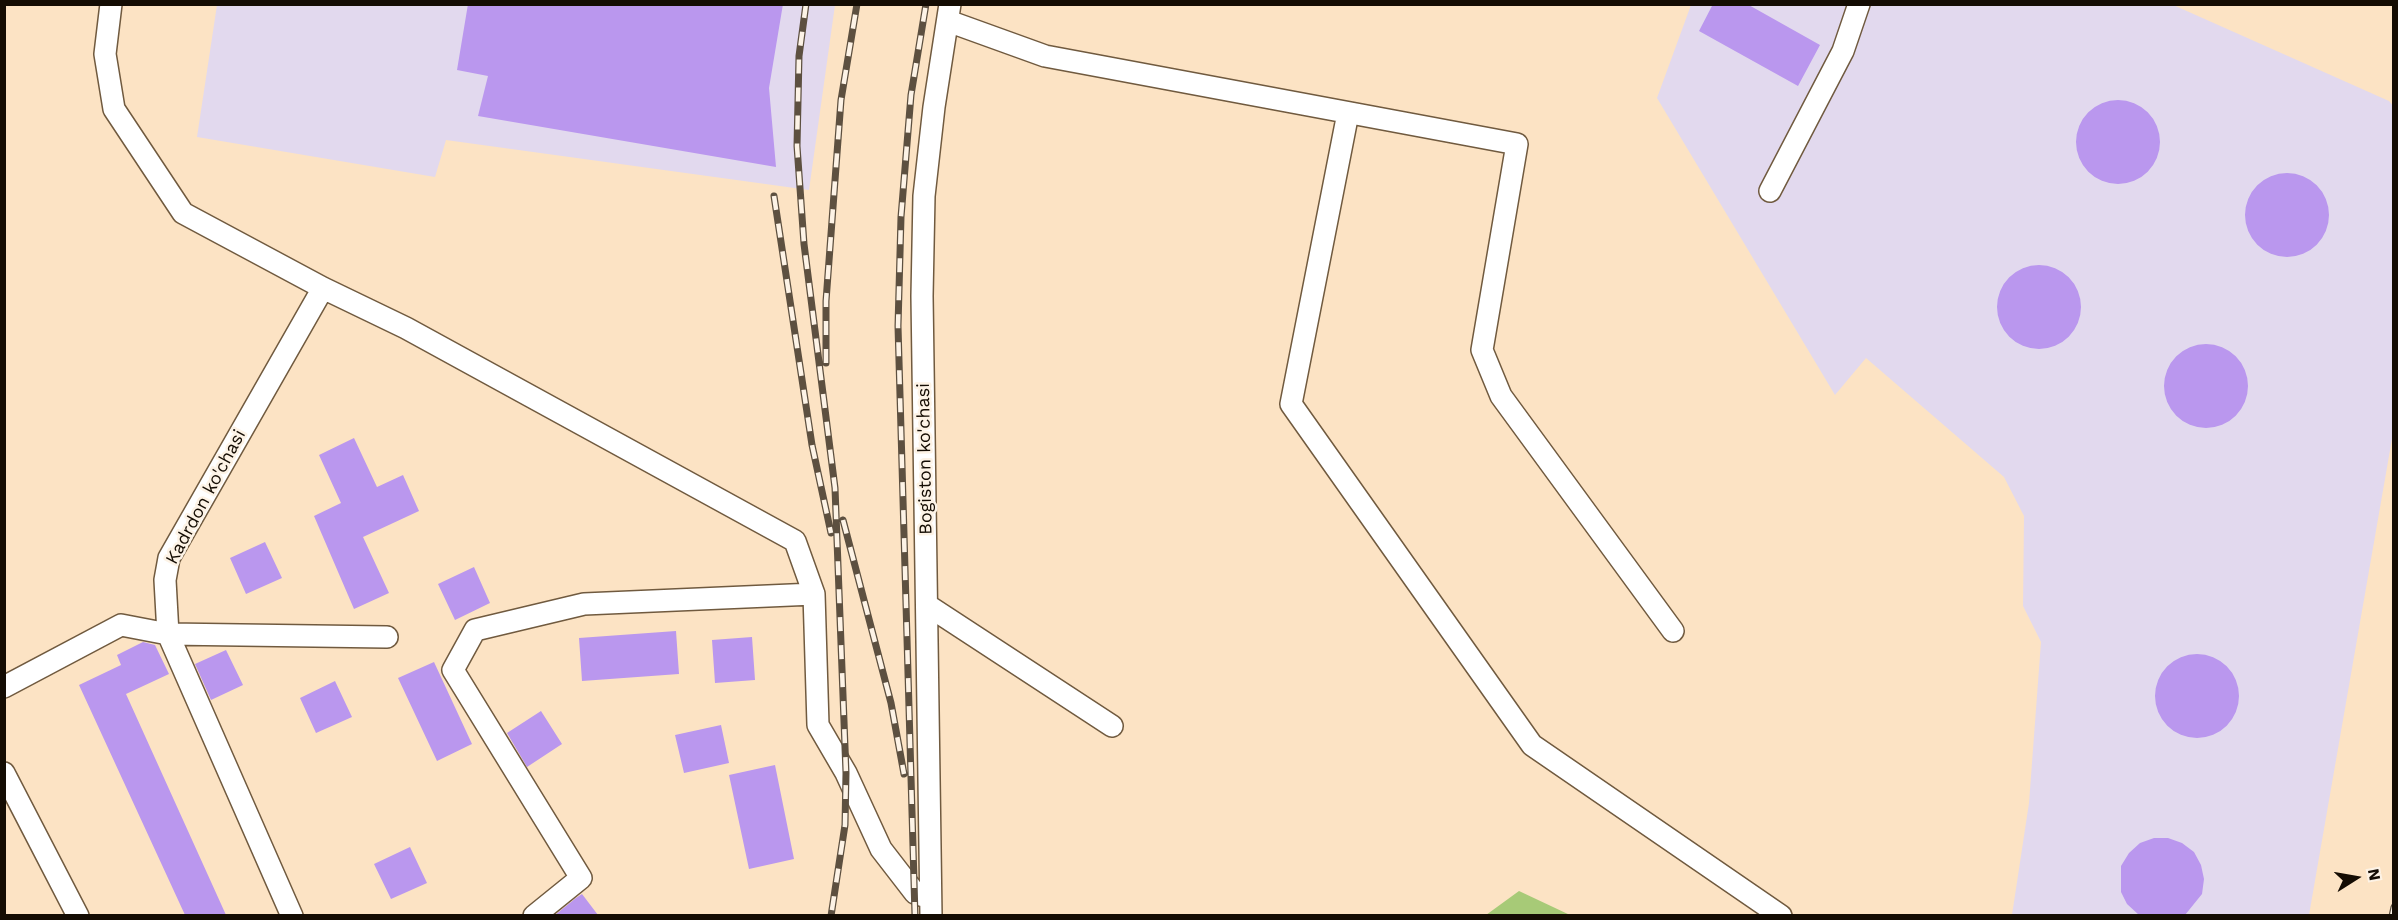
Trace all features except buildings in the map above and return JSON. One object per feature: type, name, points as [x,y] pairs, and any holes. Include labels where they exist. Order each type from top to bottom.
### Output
[{"type":"street","points":[[111,4],[105,54],[114,109],[183,213],[324,288],[406,328],[795,541],[814,594],[818,725],[846,773],[881,849],[915,893],[931,907]]},
{"type":"street","points":[[1770,190],[1843,51],[1859,4]]},
{"type":"street","points":[[949,13],[1045,56],[1516,144],[1482,350],[1501,396],[1673,631]]},
{"type":"street","name":"Bogiston ko'chasi","points":[[931,907],[922,296],[924,196],[934,107],[949,13]]},
{"type":"street","points":[[1348,114],[1291,404],[1532,745],[1781,915]]},
{"type":"street","name":"Kadrdon ko'chasi","points":[[292,915],[168,634],[165,580],[169,558],[324,288]]},
{"type":"street","points":[[534,915],[581,878],[453,669],[475,630],[584,604],[814,594]]},
{"type":"street","points":[[927,605],[1112,726]]},
{"type":"street","points":[[4,687],[121,625],[168,634],[387,637]]},
{"type":"street","points":[[4,772],[78,915]]},
{"type":"shaded area","points":[[2171,4],[2389,101],[2394,107],[2393,433],[2309,915],[2012,915],[2029,803],[2041,642],[2023,606],[2024,516],[2004,477],[1866,358],[1835,395],[1657,98],[1691,5]]},
{"type":"shaded area","points":[[217,5],[835,5],[809,190],[446,140],[435,177],[197,137]]},
{"type":"green space","points":[[1519,891],[1570,915],[1486,915]]},
{"type":"railway","points":[[806,4],[799,56],[797,146],[804,244],[835,488],[846,773],[845,825],[831,916]]},
{"type":"railway","points":[[826,363],[826,301],[841,100],[857,4]]},
{"type":"railway","points":[[915,916],[898,326],[901,217],[911,95],[926,4]]},
{"type":"railway","points":[[774,196],[812,445],[831,533]]},
{"type":"railway","points":[[843,520],[891,703],[904,774]]},
{"type":"railway","points":[[2392,916],[2394,907]]}]
